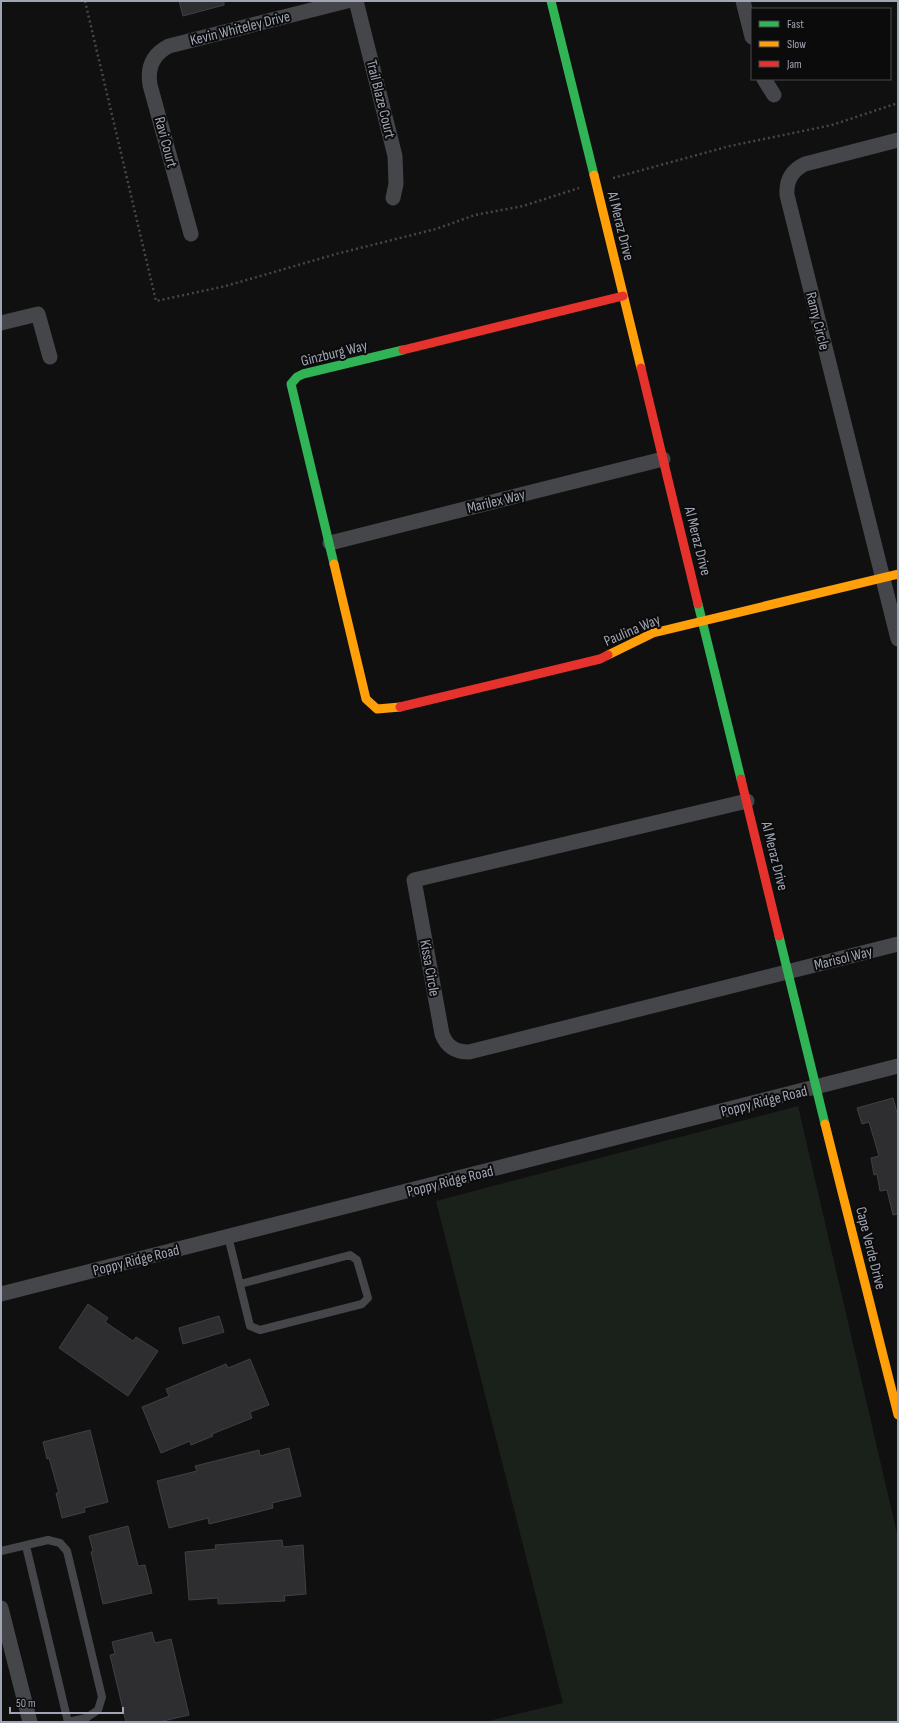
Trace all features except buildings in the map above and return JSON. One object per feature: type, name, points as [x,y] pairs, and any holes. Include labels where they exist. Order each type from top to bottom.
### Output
[{"type":"street","name":"Kevin Whiteley Drive","points":[[158,53],[175,44],[347,1]]},
{"type":"street","name":"Trail Blaze Court","points":[[356,1],[395,156],[396,184],[393,198]]},
{"type":"street","name":"Al Meraz Drive","points":[[551,1],[817,1088]]},
{"type":"street","points":[[743,1],[751,33]]},
{"type":"street","name":"Ravi Court","points":[[158,53],[151,64],[149,78],[191,234]]},
{"type":"street","points":[[765,80],[774,95]]},
{"type":"street","name":"Ramy Circle","points":[[898,140],[805,164],[794,170],[786,188],[898,639]]},
{"type":"street","name":"Ginzburg Way","points":[[377,709],[366,699],[291,384],[297,377],[624,296]]},
{"type":"street","points":[[1,323],[38,314],[50,357]]},
{"type":"street","name":"Marilex Way","points":[[330,543],[663,459]]},
{"type":"street","name":"Paulina Way","points":[[377,709],[396,708],[600,659],[653,633],[898,574]]},
{"type":"street","name":"Kissa Circle","points":[[747,801],[414,880],[442,1034],[445,1040],[455,1050],[469,1052],[788,972]]},
{"type":"street","name":"Marisol Way","points":[[788,972],[898,944]]},
{"type":"street","name":"Poppy Ridge Road","points":[[1,1294],[817,1088],[898,1066]]},
{"type":"street","name":"Cape Verde Drive","points":[[817,1088],[898,1414]]},
{"type":"street","points":[[1,1608],[30,1722]]},
{"type":"lane","points":[[228,1236],[250,1326],[260,1330],[362,1304],[368,1298],[357,1260],[350,1255],[240,1284]]},
{"type":"lane","points":[[1,1551],[48,1540],[60,1543],[67,1551],[102,1697],[98,1710],[82,1720],[68,1722],[26,1546]]},
{"type":"shaded area","points":[[798,1106],[898,1538],[898,1722],[484,1722],[563,1703],[436,1201]]},
{"type":"traffic: fast","points":[[551,1],[594,175]]},
{"type":"traffic: fast","points":[[334,564],[291,384],[297,377],[303,374],[403,350]]},
{"type":"traffic: fast","points":[[698,604],[741,779]]},
{"type":"traffic: fast","points":[[779,936],[825,1124]]},
{"type":"traffic: slow","points":[[594,175],[641,368]]},
{"type":"traffic: slow","points":[[334,564],[366,699],[377,709],[400,707]]},
{"type":"traffic: slow","points":[[608,655],[653,633],[898,574]]},
{"type":"traffic: slow","points":[[825,1124],[898,1415]]},
{"type":"traffic: jam","points":[[403,350],[623,296]]},
{"type":"traffic: jam","points":[[641,368],[698,604]]},
{"type":"traffic: jam","points":[[400,707],[600,659],[608,655]]},
{"type":"traffic: jam","points":[[741,779],[779,936]]}]
